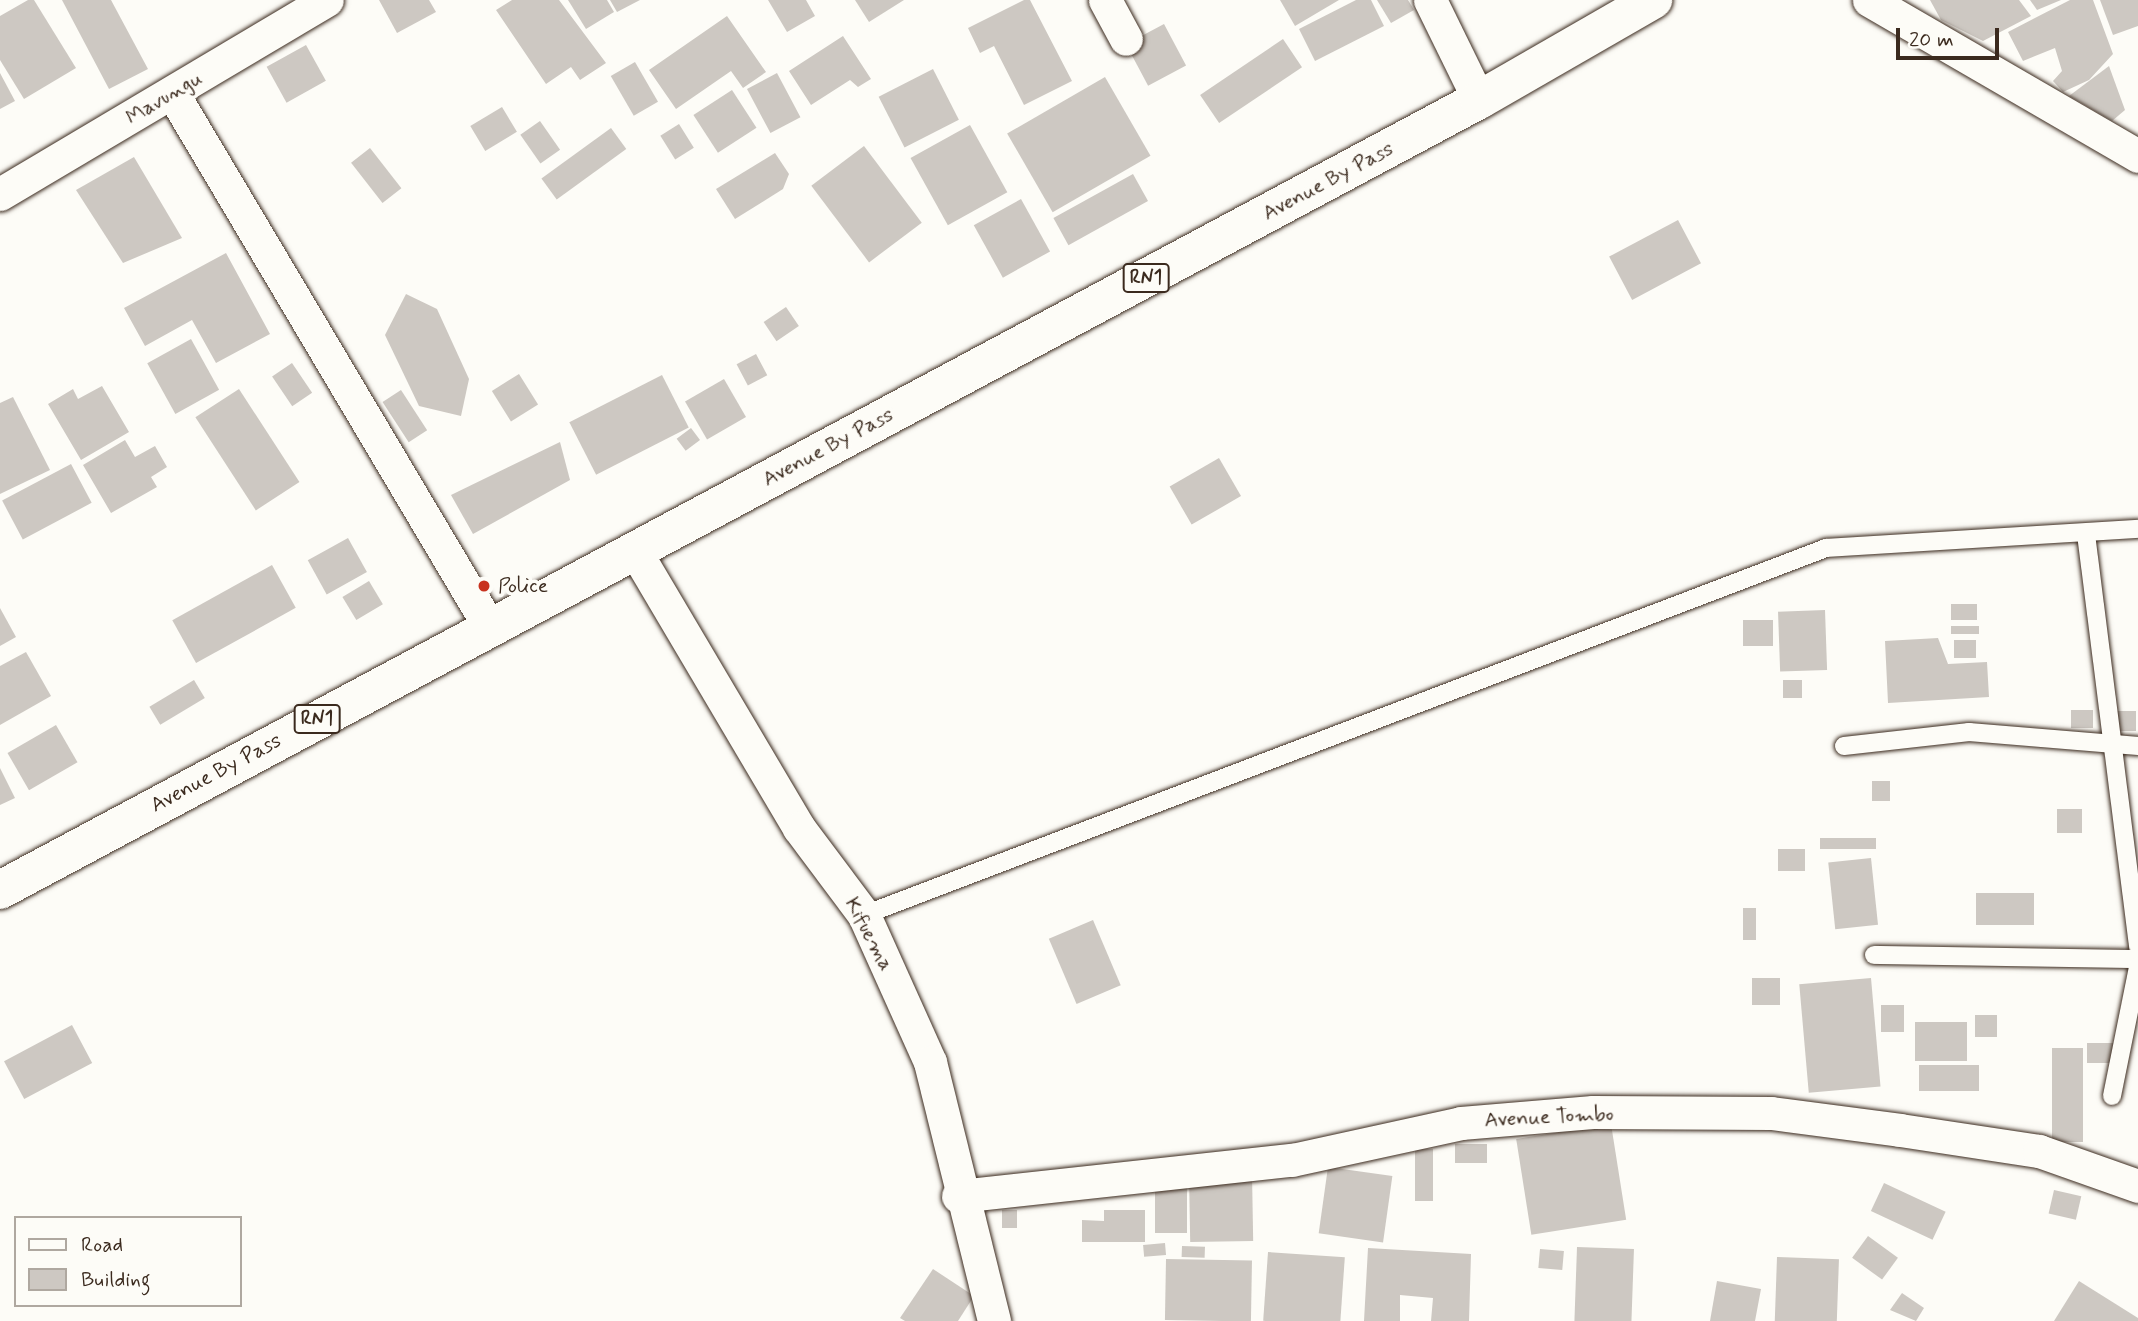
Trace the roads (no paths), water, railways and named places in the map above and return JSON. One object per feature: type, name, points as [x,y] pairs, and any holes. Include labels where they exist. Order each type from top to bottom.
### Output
[{"type":"highway","name":"Avenue By Pass","points":[[0,890],[489,626],[1479,100],[1653,0]]},
{"type":"street","name":"Mavungu","points":[[0,194],[173,94],[327,0]]},
{"type":"street","points":[[1105,0],[1126,39]]},
{"type":"street","points":[[1430,0],[1479,100]]},
{"type":"street","points":[[1869,0],[1915,32],[2138,156]]},
{"type":"street","points":[[173,94],[489,626]]},
{"type":"street","name":"Kifuema","points":[[635,549],[799,828],[864,915],[930,1062],[958,1196],[994,1321]]},
{"type":"street","name":"Avenue Tombo","points":[[958,1196],[1292,1160],[1461,1123],[1593,1112],[1771,1113],[1900,1129],[2039,1151],[2138,1186]]},
{"type":"lane","points":[[864,915],[1825,548],[2138,529]]},
{"type":"lane","points":[[2086,534],[2138,947]]},
{"type":"lane","points":[[1844,746],[1969,732],[2112,741],[2138,746]]},
{"type":"lane","points":[[1874,955],[2138,959]]},
{"type":"lane","points":[[2112,1096],[2138,967]]},
{"type":"place","name":"Police","points":[[484,586]]}]
